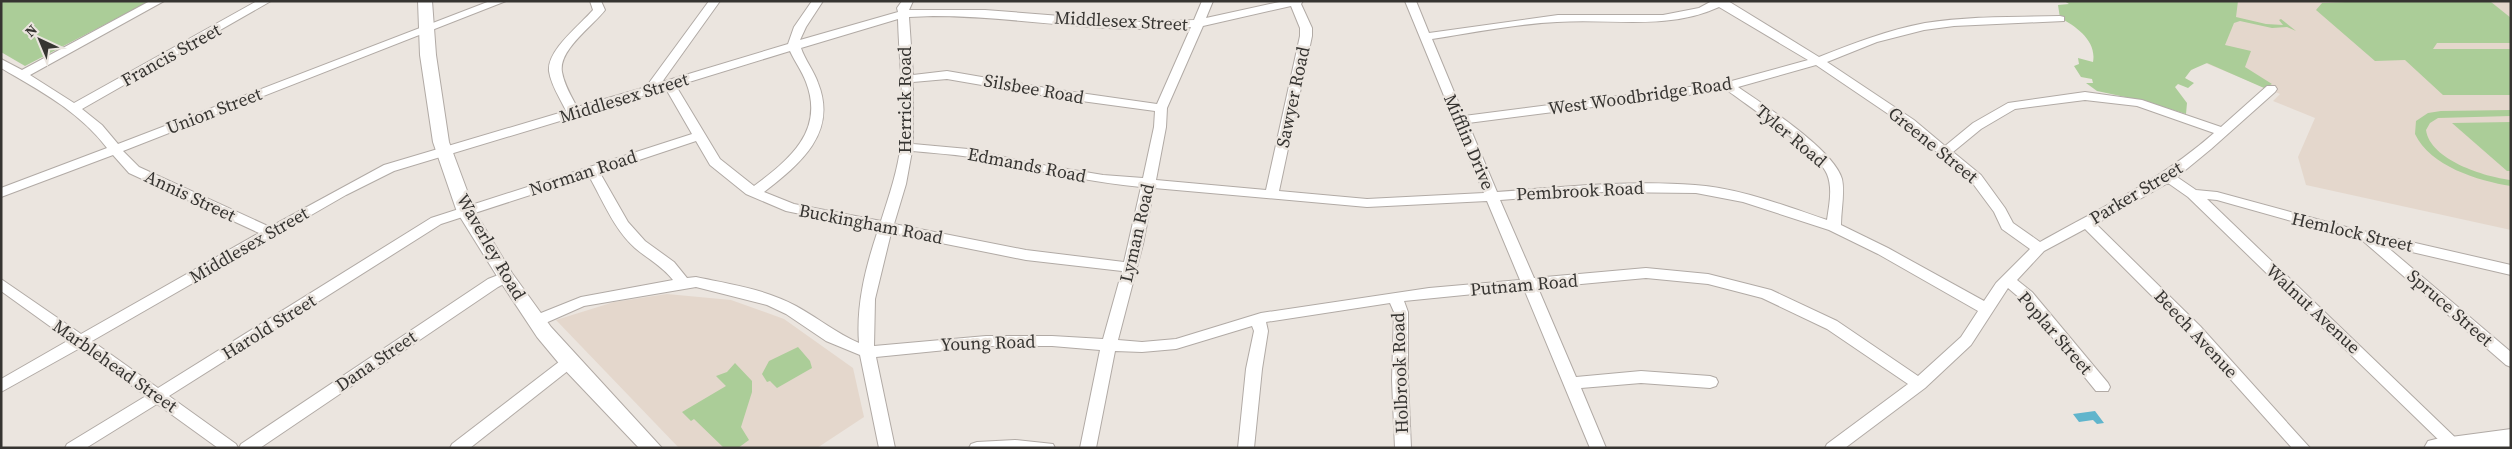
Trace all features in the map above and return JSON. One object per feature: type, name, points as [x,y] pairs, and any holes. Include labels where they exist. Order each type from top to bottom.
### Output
[{"type":"main road","points":[[2445,446],[2511,438]]},
{"type":"street","points":[[21,74],[159,1]]},
{"type":"street","name":"Francis Street","points":[[74,108],[266,1]]},
{"type":"street","name":"Waverley Road","points":[[425,1],[433,98],[443,152],[466,212],[536,321],[569,362],[652,448]]},
{"type":"street","name":"Union Street","points":[[1,193],[501,1]]},
{"type":"street","points":[[574,113],[559,82],[555,64],[561,52],[599,10],[599,6],[595,1]]},
{"type":"street","points":[[650,90],[716,1]]},
{"type":"street","points":[[755,192],[798,155],[814,134],[819,110],[817,95],[794,46],[797,33],[818,1]]},
{"type":"street","name":"Lyman Road","points":[[1088,448],[1109,345],[1130,267],[1160,127],[1161,108],[1208,1]]},
{"type":"street","name":"Mifflin Drive","points":[[1410,1],[1598,448]]},
{"type":"street","name":"Middlesex Street","points":[[1,386],[364,179],[393,166],[794,46],[906,8],[1137,25],[1199,24],[1236,18],[1296,2]]},
{"type":"street","name":"Sawyer Road","points":[[1272,194],[1306,36],[1306,28],[1296,2]]},
{"type":"street","points":[[1425,37],[1559,18],[1663,18],[1694,14],[1720,2]]},
{"type":"street","name":"Greene Street","points":[[1720,2],[1819,61],[1891,110],[1946,152],[1976,178],[2000,211],[2007,226],[2039,248]]},
{"type":"street","name":"Herrick Road","points":[[887,448],[867,352],[866,323],[869,281],[898,188],[907,146],[906,8]]},
{"type":"street","name":"West Woodbridge Road","points":[[1460,120],[1729,86],[1819,61],[1873,40],[1924,27],[1954,23],[2060,18]]},
{"type":"street","points":[[1,63],[74,108],[99,129],[117,148]]},
{"type":"street","name":"Silsbee Road","points":[[906,79],[948,75],[1161,108]]},
{"type":"street","name":"Buckingham Road","points":[[669,84],[715,162],[744,186],[800,210],[1026,255],[1130,267]]},
{"type":"street","name":"Tyler Road","points":[[1729,86],[1798,138],[1833,171],[1836,182],[1834,227]]},
{"type":"street","name":"Parker Street","points":[[2039,248],[2168,177],[2271,90]]},
{"type":"street","points":[[1946,152],[1977,126],[2012,106],[2085,96],[2098,96],[2143,104],[2221,131]]},
{"type":"street","name":"Norman Road","points":[[466,212],[700,136]]},
{"type":"street","name":"Edmands Road","points":[[907,146],[968,153],[1066,174],[1148,183]]},
{"type":"street","name":"Annis Street","points":[[117,148],[127,164],[144,176],[270,232]]},
{"type":"street","points":[[592,170],[623,225],[640,244],[668,265],[684,284]]},
{"type":"street","name":"Walnut Avenue","points":[[2168,177],[2193,194],[2445,446]]},
{"type":"street","name":"Pembrook Road","points":[[1148,183],[1367,203],[1414,202],[1603,188],[1696,190],[1745,198],[1834,227],[1987,309]]},
{"type":"street","name":"Hemlock Street","points":[[2193,194],[2217,196],[2367,237],[2511,270]]},
{"type":"street","name":"Harold Street","points":[[73,448],[271,326],[436,221],[450,215],[466,212]]},
{"type":"street","name":"Beech Avenue","points":[[2087,222],[2195,330],[2302,448]]},
{"type":"street","name":"Spruce Street","points":[[2367,237],[2511,360]]},
{"type":"street","points":[[1833,448],[1900,400],[1966,341],[2008,280],[2039,248]]},
{"type":"street","name":"Putnam Road","points":[[1109,345],[1142,347],[1176,344],[1258,320],[1328,306],[1646,273],[1729,283],[1766,294],[1832,325],[1919,384]]},
{"type":"street","name":"Dana Street","points":[[247,448],[493,283],[506,277]]},
{"type":"street","name":"Poplar Street","points":[[2008,280],[2027,296],[2102,387]]},
{"type":"street","points":[[536,321],[581,302],[646,289],[696,282],[746,293],[772,302],[791,310],[831,337],[867,352]]},
{"type":"street","name":"Marblehead Street","points":[[1,284],[230,448]]},
{"type":"street","name":"Holbrook Road","points":[[1395,298],[1401,312],[1400,380],[1403,448]]},
{"type":"street","points":[[1246,448],[1254,369],[1261,331],[1258,320]]},
{"type":"street","name":"Young Road","points":[[867,352],[986,341],[1052,341],[1109,345]]},
{"type":"street","points":[[458,448],[569,362]]},
{"type":"street","points":[[1571,382],[1641,377],[1710,382]]},
{"type":"street","points":[[977,448],[1014,446],[1047,448]]},
{"type":"shaded area","points":[[2083,1],[2511,1],[2511,230],[2306,185],[2298,157],[2315,118],[2273,101],[2280,94],[2203,62],[2182,77]]},
{"type":"shaded area","points":[[667,294],[731,300],[784,319],[853,368],[864,417],[817,448],[679,448],[556,320],[614,302]]},
{"type":"green space","points":[[1,1],[150,1],[25,66],[1,52]]},
{"type":"green space","points":[[2064,1],[2238,1],[2236,17],[2266,24],[2283,25],[2279,20],[2281,19],[2296,31],[2287,27],[2272,28],[2240,21],[2234,23],[2225,45],[2251,51],[2245,67],[2272,84],[2264,88],[2207,63],[2191,70],[2185,78],[2194,83],[2188,88],[2178,84],[2175,87],[2187,103],[2186,114],[2144,101],[2097,91],[2086,83],[2093,83],[2092,79],[2081,77],[2074,66],[2079,64],[2078,58],[2093,62],[2092,47],[2079,30],[2060,18],[2058,5],[2069,4]]},
{"type":"green space","points":[[2369,1],[2491,2],[2511,18],[2511,43],[2437,43],[2433,49],[2511,49],[2511,95],[2443,95],[2405,60],[2375,61],[2316,10],[2322,3]]},
{"type":"green space","points":[[2511,110],[2511,116],[2438,118],[2430,123],[2426,130],[2430,141],[2437,150],[2448,158],[2474,171],[2511,180],[2511,186],[2470,176],[2443,163],[2422,145],[2415,134],[2416,121],[2428,113],[2441,111]]},
{"type":"green space","points":[[2511,122],[2511,171],[2507,171],[2452,123]]},
{"type":"green space","points":[[798,347],[810,361],[812,368],[777,388],[770,381],[767,382],[762,374],[769,361]]},
{"type":"green space","points":[[735,363],[752,381],[752,392],[741,427],[749,440],[738,448],[724,448],[694,419],[691,421],[682,412],[726,386],[716,376],[727,372]]},
{"type":"water","points":[[2095,411],[2104,423],[2097,424],[2093,420],[2079,422],[2073,414]]}]
